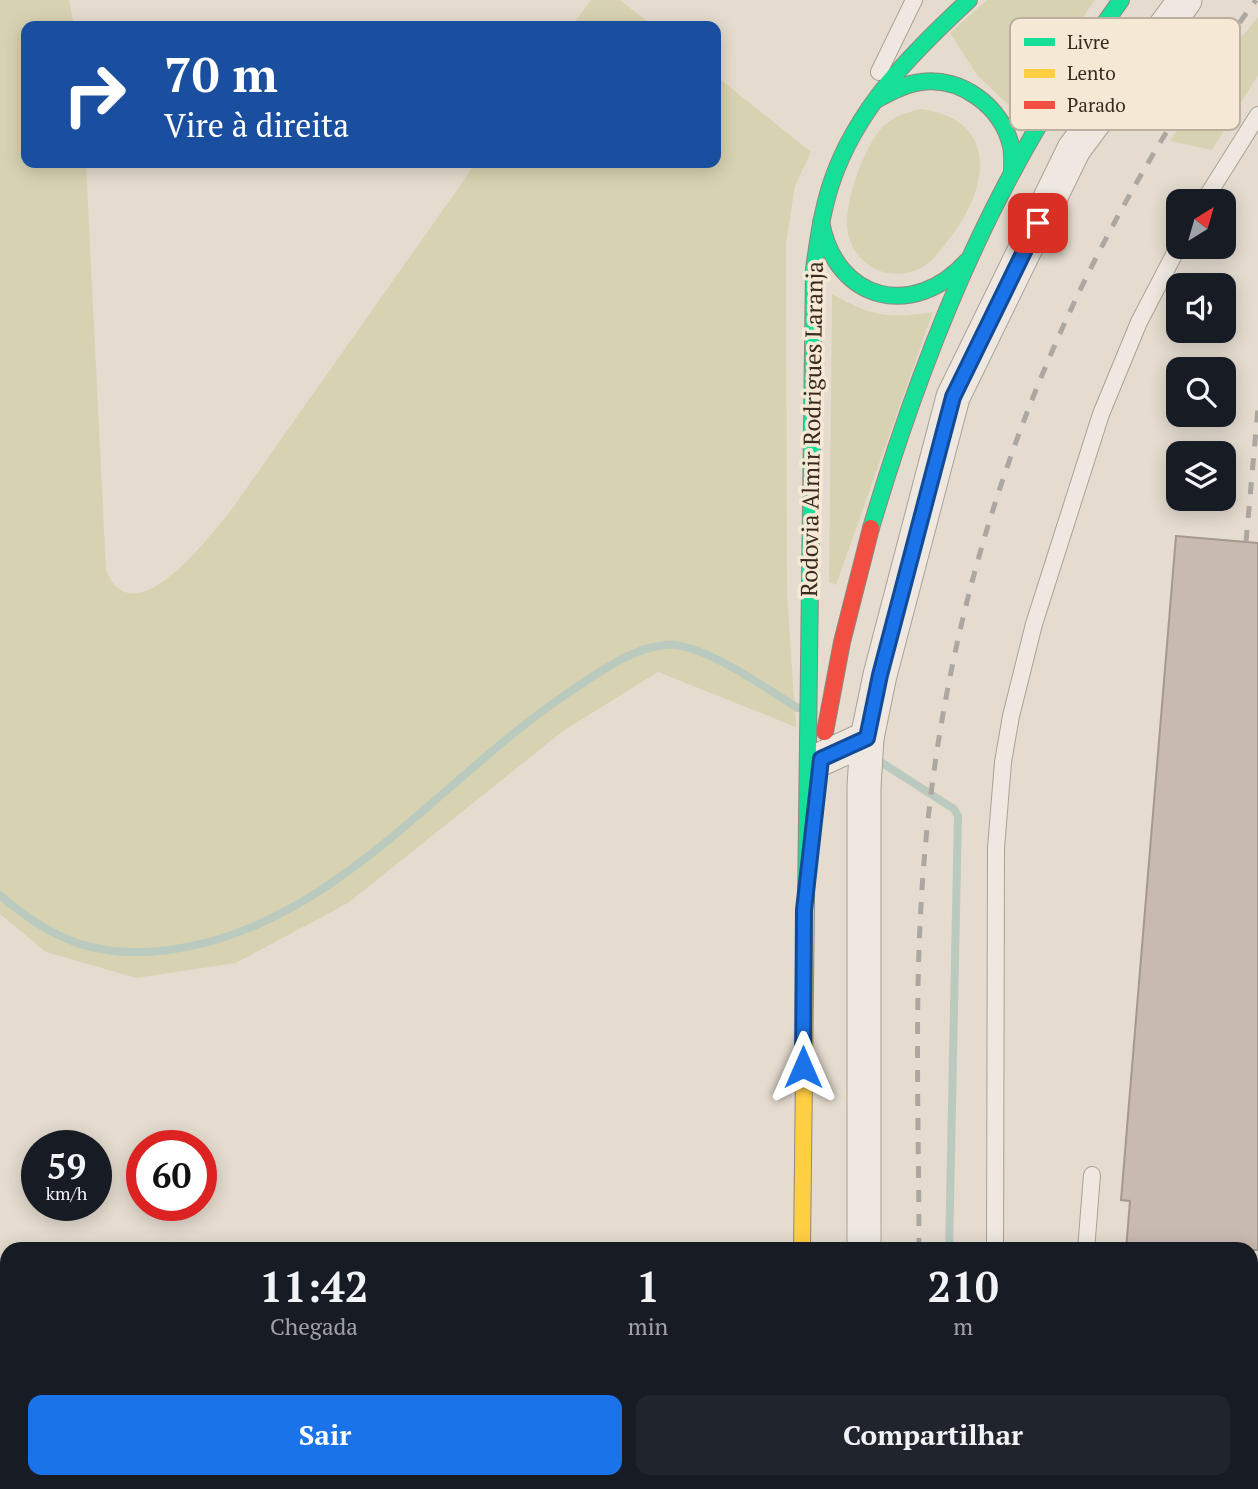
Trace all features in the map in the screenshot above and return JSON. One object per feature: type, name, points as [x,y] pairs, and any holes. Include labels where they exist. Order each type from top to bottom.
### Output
[{"type":"main road","name":"Rodovia Almir Rodrigues Laranja","points":[[802,1242],[804,910],[814,269],[820,220],[837,163],[874,96],[926,58],[969,0]]},
{"type":"main road","name":"Rodovia Almir Rodrigues Laranja","points":[[1109,18],[1121,0]]},
{"type":"main road","points":[[858,122],[876,100],[900,86],[927,80],[956,85],[980,98],[1000,119],[1011,145],[1013,173]]},
{"type":"main road","name":"Rodovia Almir Rodrigues Laranja","points":[[804,910],[821,759],[845,628],[880,495],[973,253],[1038,130]]},
{"type":"main road","points":[[820,220],[826,246],[839,269],[860,286],[885,296],[911,297],[936,289],[958,274],[973,253]]},
{"type":"street","points":[[1172,18],[1185,0]]},
{"type":"street","points":[[864,1242],[864,787],[867,738],[880,675],[953,397],[1074,149],[1088,130]]},
{"type":"street","points":[[821,759],[867,738]]},
{"type":"lane","points":[[914,1],[914,31],[926,58],[956,85]]},
{"type":"lane","points":[[858,122],[914,1]]},
{"type":"lane","points":[[1211,189],[1258,115]]},
{"type":"lane","points":[[995,1242],[996,848],[1003,762],[1011,716],[1034,624],[1101,414],[1139,322],[1172,259]]},
{"type":"lane","points":[[1087,1242],[1092,1175]]},
{"type":"shaded area","points":[[0,0],[69,0],[73,21],[21,21],[21,168],[86,168],[106,570],[118,588],[134,593],[151,589],[169,577],[188,560],[229,513],[472,168],[721,168],[721,80],[811,152],[795,186],[786,243],[787,594],[796,727],[658,672],[563,731],[348,903],[236,963],[136,978],[46,952],[0,914]]},
{"type":"shaded area","points":[[591,0],[620,0],[647,21],[576,21]]},
{"type":"shaded area","points":[[987,0],[1095,0],[1082,18],[1010,18],[1010,106],[977,75],[950,33]]},
{"type":"shaded area","points":[[1258,17],[1258,75],[1240,104],[1240,39]]},
{"type":"shaded area","points":[[921,109],[947,116],[964,127],[975,141],[980,159],[979,178],[963,219],[934,258],[915,271],[888,273],[870,266],[854,248],[847,226],[849,201],[858,171],[879,131],[895,118]]},
{"type":"shaded area","points":[[1177,130],[1224,130],[1212,150],[1170,141]]},
{"type":"shaded area","points":[[832,294],[880,314],[933,312],[836,585],[829,582]]},
{"type":"building","points":[[1176,536],[1258,543],[1258,1242],[1127,1242],[1130,1201],[1121,1200]]},
{"type":"waterway","points":[[0,895],[19,911],[58,935],[98,949],[120,952],[169,950],[228,936],[282,913],[333,882],[381,846],[520,728],[614,663],[653,647],[681,646],[697,651],[734,668],[798,708]]},
{"type":"waterway","points":[[873,757],[954,809],[958,816],[949,1242]]},
{"type":"railway","points":[[1240,23],[1256,0]]},
{"type":"railway","points":[[919,1242],[918,1000],[921,900],[940,734],[962,620],[993,510],[1031,402],[1077,297],[1130,195],[1169,130]]},
{"type":"railway","points":[[1246,542],[1258,408]]},
{"type":"traffic: fast","points":[[806,900],[814,269],[821,226],[831,184],[842,156],[871,106],[907,61],[969,0]]},
{"type":"traffic: fast","points":[[1108,18],[1121,0]]},
{"type":"traffic: fast","points":[[876,100],[903,86],[921,82],[936,81],[965,89],[978,97],[999,119],[1012,149],[1012,173]]},
{"type":"traffic: fast","points":[[871,528],[917,387],[954,295],[995,205],[1036,130]]},
{"type":"traffic: fast","points":[[821,222],[829,249],[843,270],[860,285],[880,294],[901,296],[924,291],[946,280],[967,261]]},
{"type":"traffic: slow","points":[[802,1242],[806,900]]},
{"type":"traffic: jam","points":[[825,732],[842,642],[871,528]]},
{"type":"route","points":[[803,1067],[804,910],[821,759],[867,738],[880,675],[953,397],[1038,223]]}]
